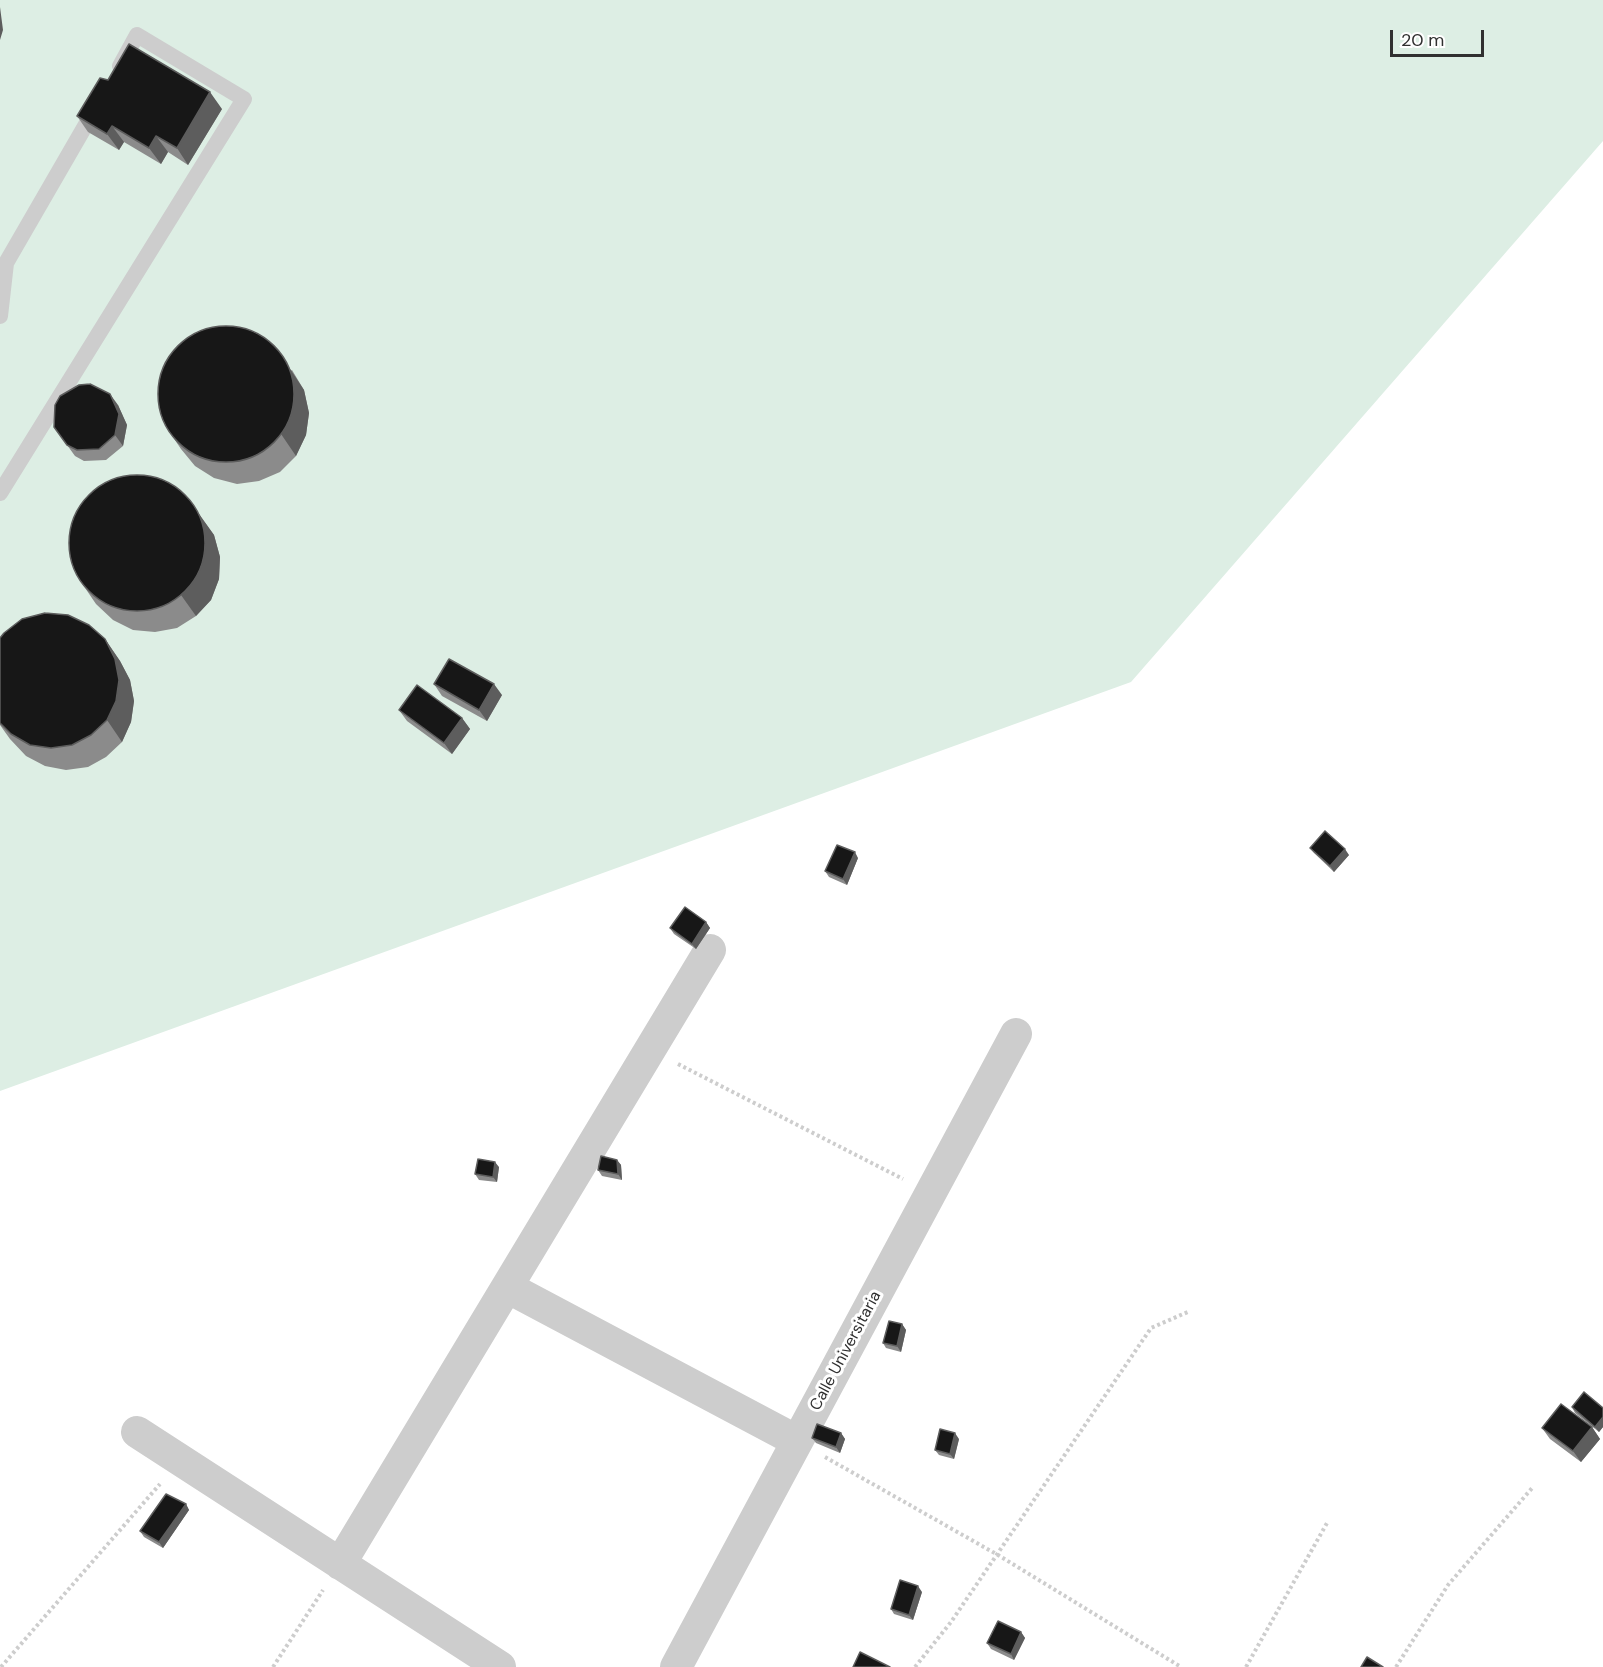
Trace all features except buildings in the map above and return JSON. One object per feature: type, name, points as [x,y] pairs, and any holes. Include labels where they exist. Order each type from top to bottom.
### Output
[{"type":"street","points":[[340,1564],[710,950]]},
{"type":"street","name":"Calle Universitaria","points":[[676,1667],[1016,1034]]},
{"type":"street","points":[[507,1287],[797,1442]]},
{"type":"street","points":[[138,1432],[500,1667]]},
{"type":"lane","points":[[0,493],[244,99],[137,35],[113,77]]},
{"type":"lane","points":[[0,316],[6,263],[102,98]]},
{"type":"path","points":[[651,1050],[931,1193]]},
{"type":"path","points":[[915,1667],[951,1622],[998,1555],[1151,1328],[1190,1311]]},
{"type":"path","points":[[797,1442],[998,1555],[1181,1667]]},
{"type":"path","points":[[1,1667],[181,1460]]},
{"type":"path","points":[[1396,1667],[1448,1585],[1533,1487]]},
{"type":"path","points":[[1246,1667],[1327,1523]]},
{"type":"path","points":[[273,1667],[340,1564]]},
{"type":"shaded area","points":[[0,0],[1603,0],[1603,141],[1131,682],[0,1091]]}]
